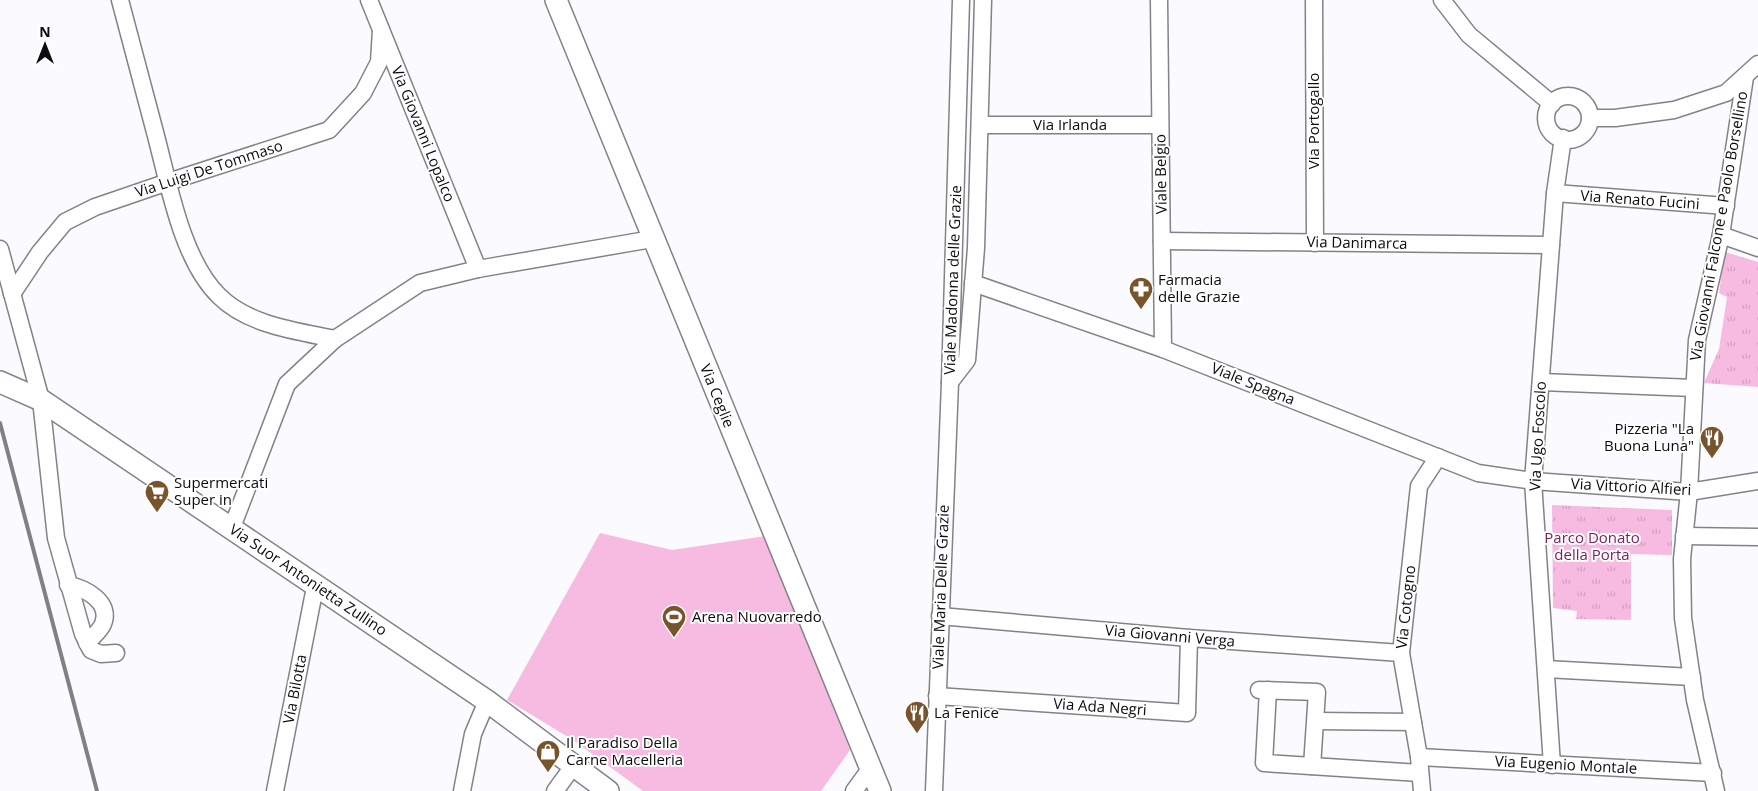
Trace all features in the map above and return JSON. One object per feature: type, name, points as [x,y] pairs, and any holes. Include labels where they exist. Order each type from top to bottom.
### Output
[{"type":"main road","name":"Via Ceglie","points":[[556,0],[652,239],[880,791]]},
{"type":"main road","name":"Via Suor Antonietta Zullino","points":[[0,382],[41,400],[315,587],[487,700],[608,791]]},
{"type":"street","points":[[120,0],[168,182],[185,238],[199,271],[219,296],[246,316],[296,331],[335,339]]},
{"type":"street","name":"Via Giovanni Lopalco","points":[[369,0],[478,269]]},
{"type":"street","name":"Viale Madonna delle Grazie","points":[[950,382],[961,0]]},
{"type":"street","name":"Viale Madonna delle Grazie","points":[[950,382],[967,360],[973,283],[984,0]]},
{"type":"street","name":"Viale Belgio","points":[[1159,0],[1163,348]]},
{"type":"street","name":"Via Portogallo","points":[[1314,0],[1315,243]]},
{"type":"street","points":[[1442,0],[1468,35],[1552,104]]},
{"type":"street","name":"Via Luigi De Tommaso","points":[[12,294],[40,252],[64,222],[95,207],[329,130],[363,93],[375,70],[379,62],[380,30]]},
{"type":"street","points":[[1590,118],[1615,118],[1674,110],[1726,93],[1758,64]]},
{"type":"street","name":"Via Giovanni Falcone e Paolo Borsellino","points":[[1716,791],[1692,677],[1683,618],[1682,560],[1689,492],[1697,340],[1721,235],[1744,77]]},
{"type":"street","points":[[1568,95],[1579,99],[1587,107],[1590,118],[1587,128],[1579,137],[1563,138],[1557,137],[1549,128],[1546,118],[1552,104],[1557,99],[1568,95]]},
{"type":"street","name":"Via Irlanda","points":[[980,125],[1159,125]]},
{"type":"street","name":"Via Ugo Foscolo","points":[[1552,765],[1533,481],[1555,193],[1563,138]]},
{"type":"street","name":"Via Renato Fucini","points":[[1555,193],[1726,206]]},
{"type":"street","points":[[1721,235],[1758,248]]},
{"type":"street","points":[[231,530],[287,384],[335,339],[420,283],[478,269],[652,239]]},
{"type":"street","name":"Via Danimarca","points":[[1162,241],[1551,245]]},
{"type":"street","points":[[0,249],[41,400],[56,538],[68,585],[91,650],[101,654],[116,653]]},
{"type":"street","name":"Viale Spagna","points":[[973,283],[1163,348],[1478,473],[1533,481]]},
{"type":"street","name":"Viale Maria Delle Grazie","points":[[934,791],[950,382]]},
{"type":"street","points":[[1541,382],[1694,388]]},
{"type":"street","name":"Via Cotogno","points":[[1422,791],[1420,765],[1400,653],[1418,486],[1438,457]]},
{"type":"street","name":"Via Vittorio Alfieri","points":[[1533,481],[1689,492],[1758,481]]},
{"type":"street","points":[[1684,536],[1758,537]]},
{"type":"street","points":[[68,585],[79,587],[91,594],[100,602],[104,614],[103,624],[87,643]]},
{"type":"street","name":"Via Bilotta","points":[[275,791],[315,587]]},
{"type":"street","name":"Via Giovanni Verga","points":[[940,616],[1189,638],[1400,653]]},
{"type":"street","name":"Via Ada Negri","points":[[937,696],[1187,714],[1189,638]]},
{"type":"street","points":[[1546,669],[1692,677]]},
{"type":"street","name":"Via Eugenio Montale","points":[[1316,721],[1317,692],[1263,690],[1264,763],[1312,766],[1552,765],[1713,773]]},
{"type":"street","points":[[462,791],[473,734],[487,700]]},
{"type":"street","points":[[1312,766],[1316,721],[1413,722]]},
{"type":"street","points":[[555,791],[574,765]]},
{"type":"street","points":[[854,791],[870,769]]},
{"type":"green space","points":[[1725,252],[1758,262],[1758,387],[1704,383],[1719,349],[1727,297],[1719,293]]},
{"type":"green space","name":"Parco Donato della Porta","points":[[1552,505],[1672,510],[1672,555],[1631,554],[1631,620],[1576,619],[1577,611],[1553,608]]},
{"type":"green space","name":"Arena Nuovarredo","points":[[600,533],[672,550],[765,536],[850,750],[821,791],[643,791],[573,740],[507,700]]},
{"type":"railway","points":[[0,423],[97,791]]},
{"type":"place","name":"Farmacia delle Grazie","points":[[1141,310]]},
{"type":"place","name":"Pizzeria \"La Buona Luna\"","points":[[1712,459]]},
{"type":"place","name":"Supermercati Super in","points":[[157,513]]},
{"type":"place","name":"Arena Nuovarredo","points":[[674,638]]},
{"type":"place","name":"La Fenice","points":[[917,734]]},
{"type":"place","name":"Il Paradiso Della Carne Macelleria","points":[[548,773]]}]
